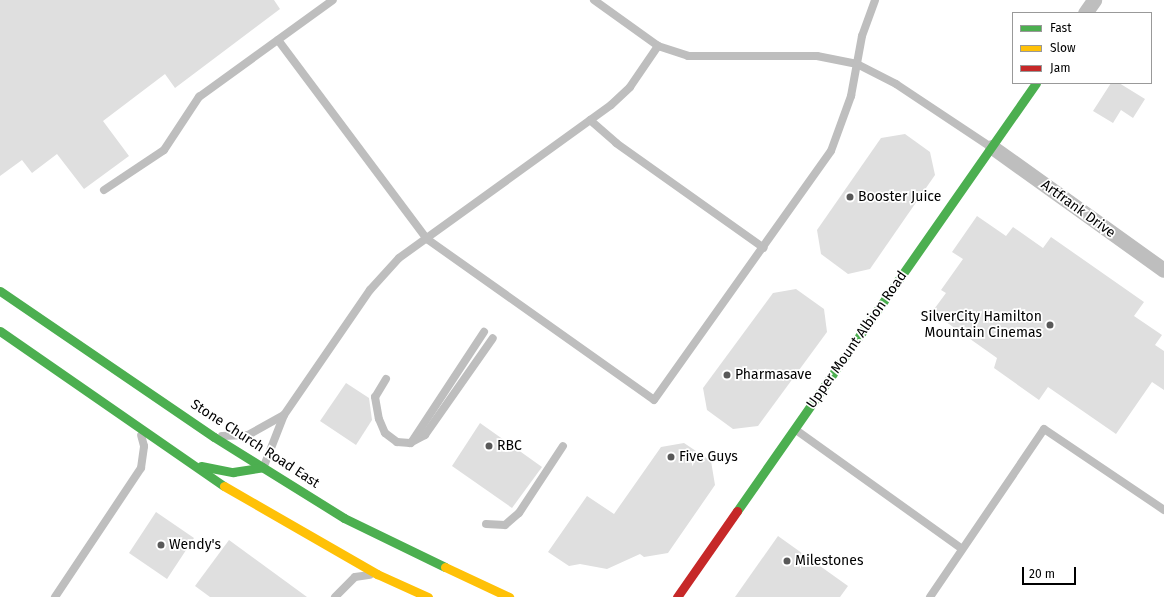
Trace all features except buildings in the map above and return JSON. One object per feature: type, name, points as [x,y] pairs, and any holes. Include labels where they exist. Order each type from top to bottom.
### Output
[{"type":"main road","name":"Upper Mount Albion Road","points":[[676,597],[795,430],[1035,84]]},
{"type":"main road","name":"Stone Church Road East","points":[[0,291],[214,437],[344,518],[509,597]]},
{"type":"main road","points":[[0,331],[244,500],[377,574],[428,597]]},
{"type":"main road","points":[[194,465],[233,472],[264,467]]},
{"type":"street","points":[[1086,12],[1094,0]]},
{"type":"street","name":"Artfrank Drive","points":[[992,147],[1164,270]]},
{"type":"lane","points":[[104,190],[164,150],[199,96],[333,0]]},
{"type":"lane","points":[[594,0],[658,46],[688,56],[818,56],[857,64],[896,84],[992,147]]},
{"type":"lane","points":[[278,40],[427,239],[654,400],[764,248],[831,151],[851,96],[857,64],[875,0]]},
{"type":"lane","points":[[264,467],[284,415],[370,290],[399,258],[590,120],[630,87],[658,46]]},
{"type":"lane","points":[[590,120],[616,143],[764,248]]},
{"type":"lane","points":[[410,443],[484,332]]},
{"type":"lane","points":[[386,378],[375,397],[379,419],[385,433],[397,442],[410,443],[425,435],[493,338]]},
{"type":"lane","points":[[214,437],[248,435],[284,415]]},
{"type":"lane","points":[[55,597],[141,468],[144,446],[139,426]]},
{"type":"lane","points":[[795,430],[962,549]]},
{"type":"lane","points":[[930,597],[1044,430],[1164,510]]},
{"type":"lane","points":[[486,524],[505,525],[519,513],[563,446]]},
{"type":"lane","points":[[335,597],[355,577],[377,574]]},
{"type":"traffic: fast","points":[[737,511],[1035,84]]},
{"type":"traffic: fast","points":[[0,291],[214,437],[344,518],[445,567]]},
{"type":"traffic: fast","points":[[0,331],[224,486]]},
{"type":"traffic: fast","points":[[201,466],[233,472],[263,467]]},
{"type":"traffic: slow","points":[[224,486],[377,574],[428,597]]},
{"type":"traffic: slow","points":[[445,567],[509,597]]},
{"type":"traffic: jam","points":[[677,597],[737,511]]},
{"type":"place","name":"Booster Juice","points":[[850,197]]},
{"type":"place","name":"SilverCity Hamilton Mountain Cinemas","points":[[1050,325]]},
{"type":"place","name":"Pharmasave","points":[[727,375]]},
{"type":"place","name":"RBC","points":[[489,446]]},
{"type":"place","name":"Five Guys","points":[[671,457]]},
{"type":"place","name":"Wendy's","points":[[161,545]]},
{"type":"place","name":"Milestones","points":[[787,561]]}]
